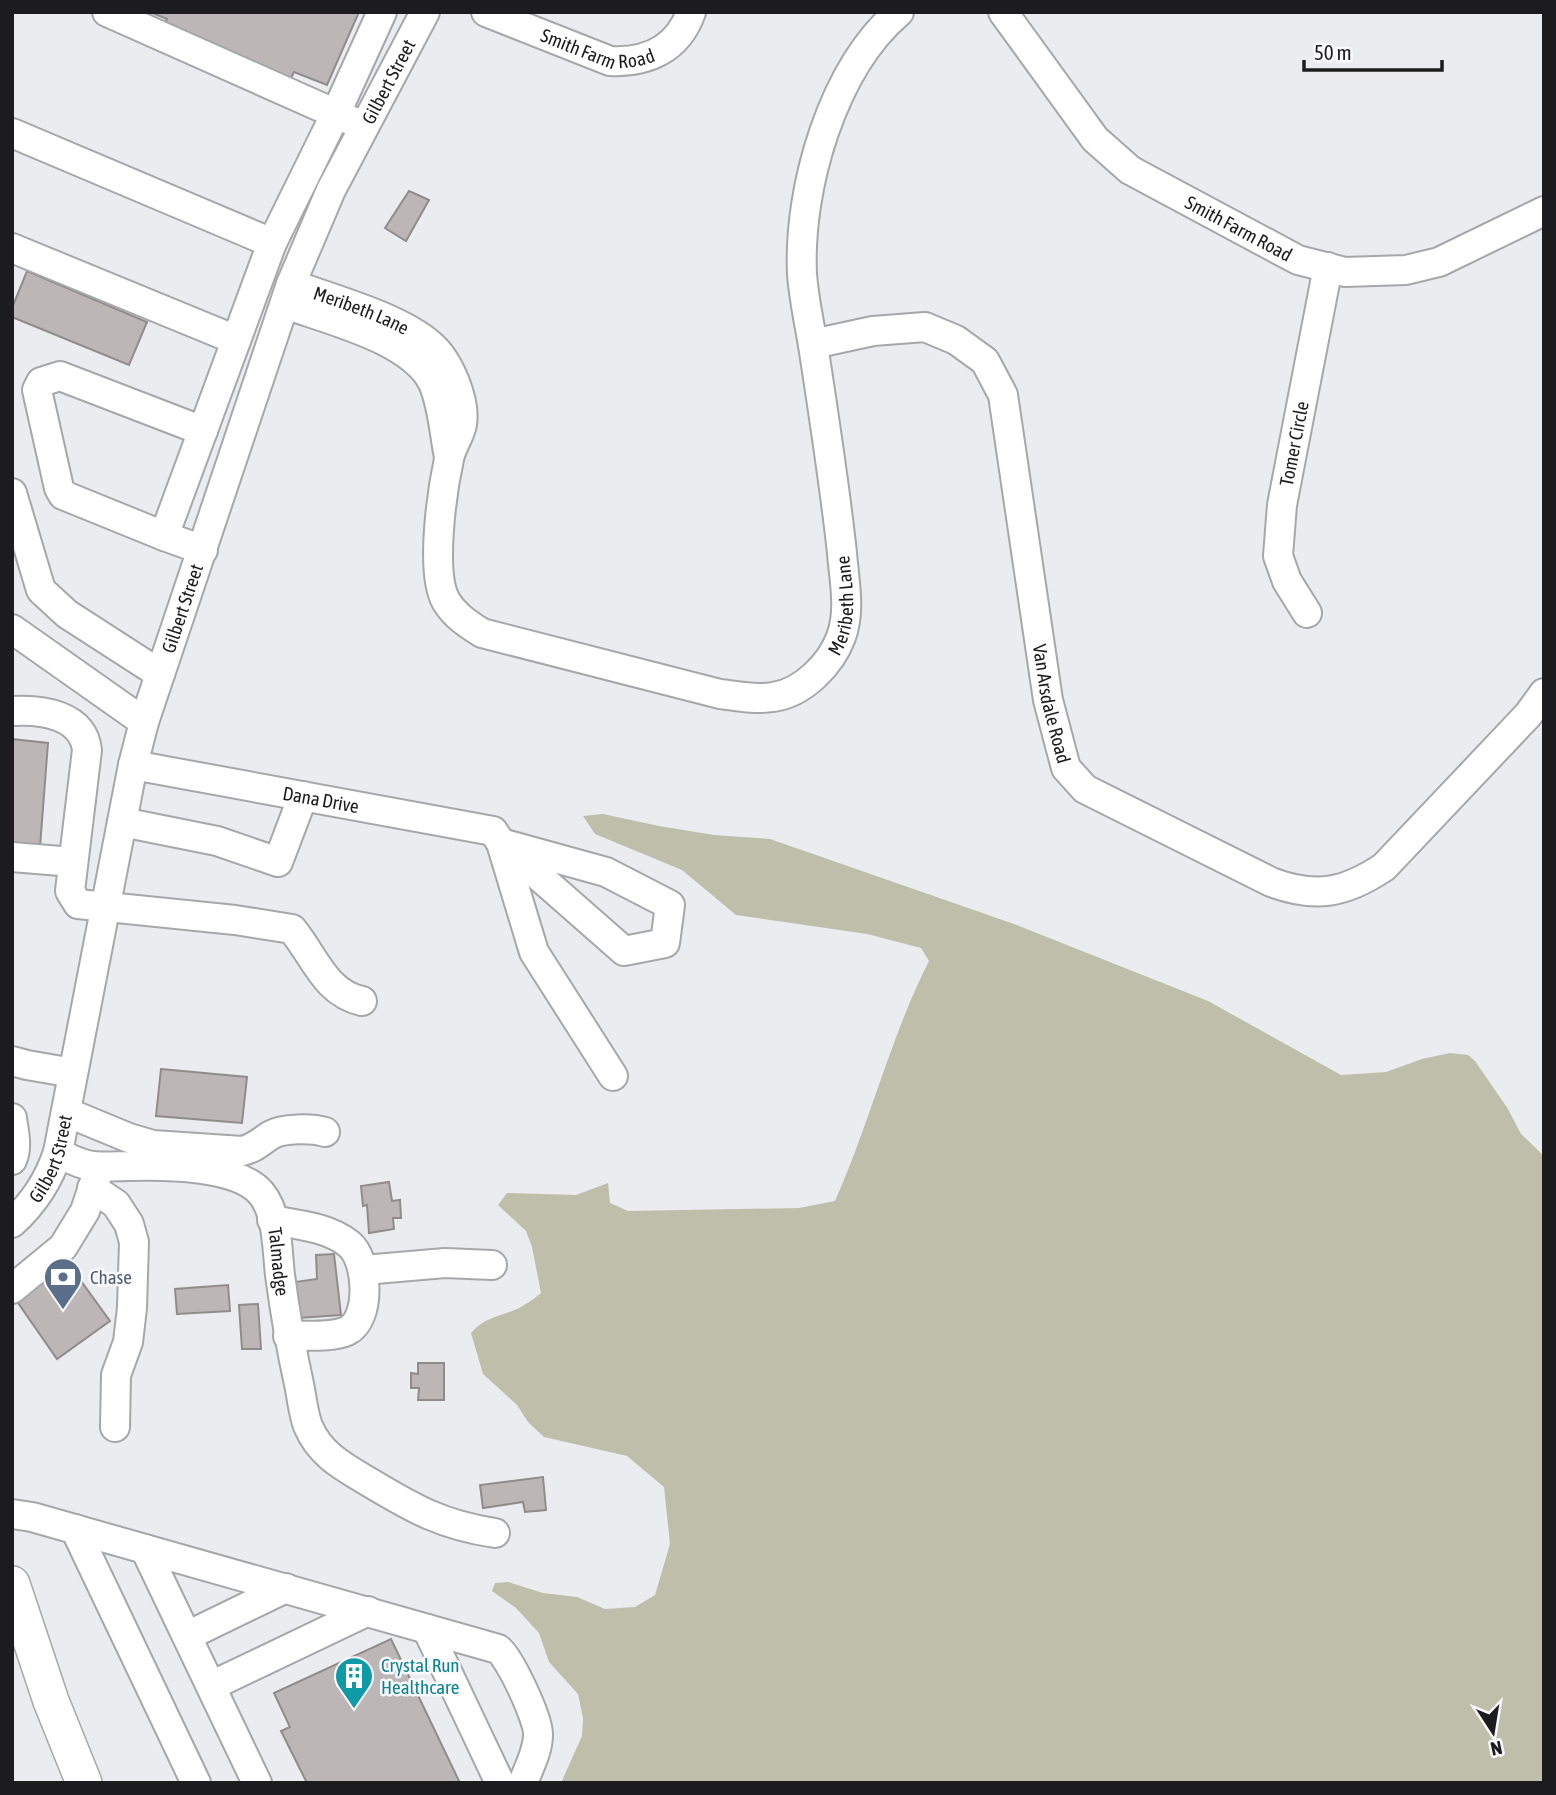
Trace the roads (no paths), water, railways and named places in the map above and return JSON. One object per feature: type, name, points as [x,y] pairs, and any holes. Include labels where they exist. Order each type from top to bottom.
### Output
[{"type":"main road","points":[[12,1584],[51,1701],[84,1783]]},
{"type":"street","points":[[107,12],[364,126]]},
{"type":"street","points":[[164,536],[272,243],[382,12]]},
{"type":"street","name":"Gilbert Street","points":[[12,1223],[40,1191],[54,1166],[121,822],[144,722],[288,294],[331,190],[425,12]]},
{"type":"street","name":"Smith Farm Road","points":[[486,12],[611,61],[629,62],[645,59],[662,50],[675,39],[691,12]]},
{"type":"street","name":"Meribeth Lane","points":[[288,294],[391,322],[416,334],[433,347],[447,363],[461,407],[462,423],[449,457],[438,546],[439,580],[445,600],[459,618],[482,633],[733,696],[774,697],[804,685],[831,658],[842,636],[847,611],[840,532],[802,274],[806,202],[823,133],[851,71],[869,44],[898,12]]},
{"type":"street","name":"Smith Farm Road","points":[[1003,12],[1095,139],[1115,159],[1130,170],[1298,260],[1345,272],[1406,270],[1439,262],[1544,211]]},
{"type":"street","points":[[15,142],[272,243]]},
{"type":"street","points":[[12,248],[236,341]]},
{"type":"street","name":"Tomer Circle","points":[[1307,613],[1287,581],[1278,556],[1282,505],[1328,267]]},
{"type":"street","name":"Van Arsdale Road","points":[[813,344],[873,331],[925,327],[956,340],[985,361],[1003,395],[1048,700],[1066,768],[1085,789],[1271,882],[1293,891],[1314,893],[1340,889],[1362,881],[1384,867],[1528,715],[1544,693]]},
{"type":"street","points":[[203,431],[60,376],[41,382],[37,390],[59,488],[63,495],[203,550]]},
{"type":"street","points":[[12,494],[41,590]]},
{"type":"street","points":[[12,568],[67,614],[160,674]]},
{"type":"street","points":[[12,629],[144,722]]},
{"type":"street","points":[[12,711],[60,715],[77,727],[86,738],[87,750],[70,891],[78,904],[235,920],[292,929],[305,944],[332,987],[348,998],[362,1001]]},
{"type":"street","name":"Dana Drive","points":[[133,765],[493,831],[501,843]]},
{"type":"street","points":[[121,822],[217,841],[278,862],[303,796]]},
{"type":"street","points":[[501,843],[606,872],[670,905],[665,943],[624,951],[501,843]]},
{"type":"street","points":[[501,843],[534,953],[613,1076]]},
{"type":"street","points":[[12,857],[73,862]]},
{"type":"street","points":[[12,1060],[73,1073]]},
{"type":"street","points":[[66,1112],[129,1138],[153,1144],[242,1151],[256,1147],[273,1133],[313,1128],[325,1132]]},
{"type":"street","points":[[12,1118],[15,1140],[15,1156],[12,1160]]},
{"type":"street","name":"Talmadge","points":[[58,1152],[89,1166],[96,1177],[153,1166],[212,1171],[233,1176],[261,1192],[269,1206],[272,1220],[288,1336],[308,1426],[321,1448],[339,1464],[394,1498],[436,1519],[467,1529],[495,1533]]},
{"type":"street","points":[[12,1289],[63,1247],[85,1210],[96,1177]]},
{"type":"street","points":[[96,1177],[129,1224],[134,1242],[132,1308],[128,1342],[116,1375],[114,1427]]},
{"type":"street","points":[[272,1220],[333,1233],[352,1246],[364,1270],[363,1312],[358,1322],[348,1331],[288,1336]]},
{"type":"street","points":[[364,1270],[445,1263],[492,1265]]},
{"type":"street","points":[[12,1514],[32,1517],[498,1649],[509,1662],[538,1729],[536,1751],[523,1783]]},
{"type":"street","points":[[75,1529],[196,1783]]},
{"type":"street","points":[[145,1549],[257,1783]]},
{"type":"street","points":[[187,1636],[286,1588]]},
{"type":"street","points":[[211,1686],[369,1611]]},
{"type":"street","points":[[427,1629],[500,1783]]},
{"type":"place","name":"Chase","points":[[63,1311]]},
{"type":"place","name":"Crystal Run Healthcare","points":[[354,1710]]}]
